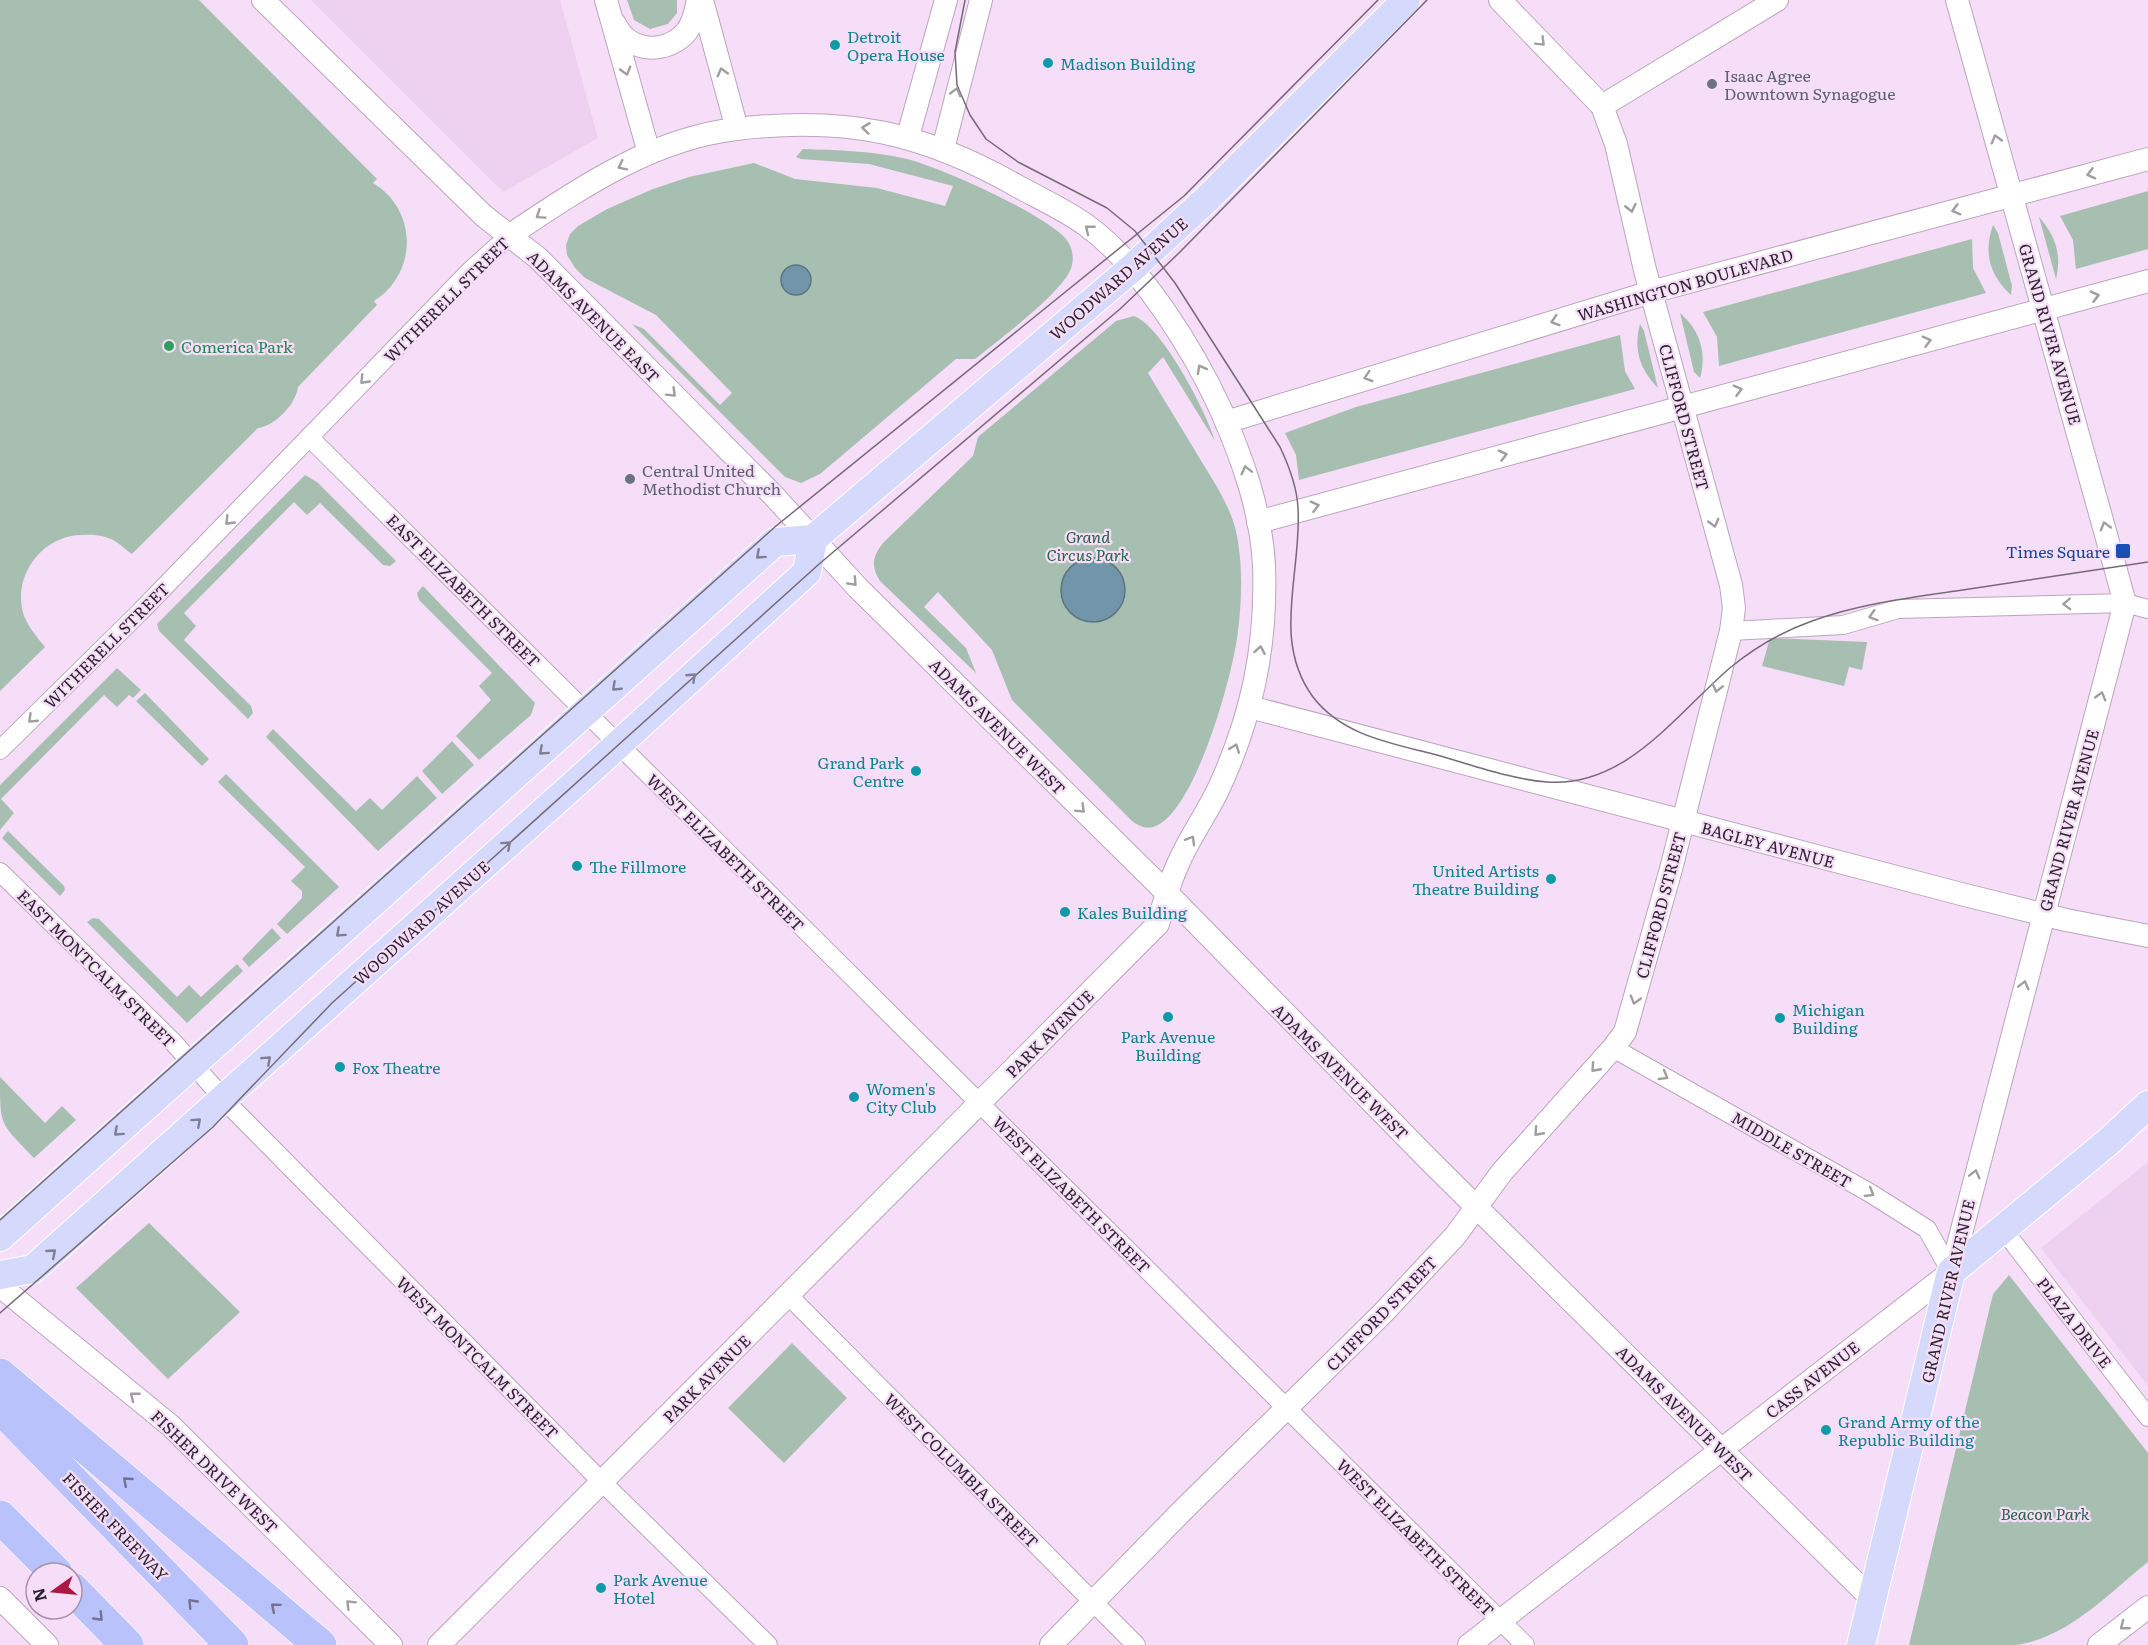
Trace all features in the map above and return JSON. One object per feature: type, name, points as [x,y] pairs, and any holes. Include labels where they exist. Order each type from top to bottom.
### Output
[{"type":"highway","points":[[0,1375],[320,1645]]},
{"type":"highway","name":"FISHER FREEWAY","points":[[0,1407],[232,1645]]},
{"type":"highway","points":[[0,1517],[44,1561]]},
{"type":"highway","points":[[84,1601],[127,1645]]},
{"type":"main road","name":"WOODWARD AVENUE","points":[[0,1275],[33,1269],[618,745],[807,572],[813,539],[1131,269],[1208,198],[1406,0]]},
{"type":"main road","points":[[0,1237],[775,542],[813,539]]},
{"type":"main road","name":"CASS AVENUE","points":[[1951,1272],[2108,1142],[2148,1105]]},
{"type":"main road","name":"GRAND RIVER AVENUE","points":[[1861,1645],[1951,1272]]},
{"type":"street","name":"ADAMS AVENUE EAST","points":[[263,0],[484,216],[538,258],[813,539]]},
{"type":"street","points":[[608,7],[618,31],[637,46],[651,48],[666,46],[680,38],[691,25],[700,0]]},
{"type":"street","points":[[700,0],[737,129]]},
{"type":"street","points":[[908,136],[946,0]]},
{"type":"street","points":[[943,148],[981,0]]},
{"type":"street","name":"CLIFFORD STREET","points":[[1051,1645],[1382,1314],[1455,1236],[1502,1172],[1613,1048],[1625,1032],[1632,1009],[1731,631],[1734,608],[1731,585],[1651,292],[1616,144],[1602,106],[1500,0]]},
{"type":"street","points":[[1602,106],[1777,0]]},
{"type":"street","name":"GRAND RIVER AVENUE","points":[[1951,1272],[2125,603],[1957,0]]},
{"type":"street","points":[[608,7],[649,153]]},
{"type":"street","name":"WITHERELL STREET","points":[[0,750],[134,619],[470,271],[510,235],[580,189],[649,153],[696,137],[737,129],[841,125],[908,136],[978,163],[1086,226],[1131,269]]},
{"type":"street","name":"WASHINGTON BOULEVARD","points":[[1226,422],[1651,292],[2148,159]]},
{"type":"street","name":"PARK AVENUE","points":[[439,1645],[1158,924],[1179,861],[1218,789],[1251,708],[1263,636],[1264,564],[1258,522],[1243,460],[1202,368],[1131,269]]},
{"type":"street","points":[[1258,522],[2148,282]]},
{"type":"street","name":"EAST ELIZABETH STREET","points":[[309,437],[618,745]]},
{"type":"street","name":"ADAMS AVENUE WEST","points":[[813,539],[858,588],[1167,893],[1477,1208],[1872,1599]]},
{"type":"street","points":[[1731,631],[1843,625],[1898,609],[2125,603],[2148,609]]},
{"type":"street","name":"BAGLEY AVENUE","points":[[1251,708],[2043,915],[2148,936]]},
{"type":"street","name":"WEST ELIZABETH STREET","points":[[618,745],[1525,1645]]},
{"type":"street","name":"EAST MONTCALM STREET","points":[[0,872],[192,1065]]},
{"type":"street","name":"MIDDLE STREET","points":[[1613,1048],[1870,1193],[1927,1229],[1951,1272]]},
{"type":"street","name":"WEST MONTCALM STREET","points":[[192,1065],[602,1482],[768,1645]]},
{"type":"street","name":"PLAZA DRIVE","points":[[2002,1228],[2148,1417]]},
{"type":"street","name":"CASS AVENUE","points":[[1469,1645],[1951,1272]]},
{"type":"street","name":"FISHER DRIVE WEST","points":[[0,1286],[171,1426],[391,1645]]},
{"type":"street","name":"WEST COLUMBIA STREET","points":[[788,1295],[1136,1645]]},
{"type":"street","points":[[0,1598],[47,1645]]},
{"type":"street","points":[[2099,1645],[2148,1607]]},
{"type":"shaded area","points":[[311,0],[560,0],[598,138],[503,192]]},
{"type":"shaded area","points":[[2148,1162],[2148,1386],[2041,1248]]},
{"type":"green space","name":"Comerica Park","points":[[0,0],[199,0],[377,179],[373,183],[388,195],[398,209],[405,225],[407,242],[405,258],[399,275],[374,301],[377,305],[298,387],[284,413],[278,419],[258,428],[132,554],[109,538],[90,535],[67,537],[54,542],[33,561],[26,573],[21,601],[26,620],[45,647],[0,691]]},
{"type":"green space","points":[[627,0],[677,0],[677,13],[668,24],[650,29],[634,20]]},
{"type":"green space","points":[[803,149],[881,154],[907,159],[943,172],[1015,205],[1054,228],[1068,242],[1073,258],[1068,275],[1058,287],[1014,328],[975,359],[956,359],[820,474],[801,483],[785,477],[632,324],[644,329],[720,405],[732,393],[656,315],[585,278],[567,255],[566,245],[570,234],[578,226],[607,209],[653,189],[689,177],[754,163],[795,179],[877,188],[945,206],[953,186],[869,164],[796,157]]},
{"type":"green space","points":[[2148,191],[2148,249],[2076,269],[2073,240],[2060,216]]},
{"type":"green space","points":[[2039,217],[2056,245],[2058,270],[2056,279]]},
{"type":"green space","points":[[1993,225],[1998,233],[2012,286],[2011,295],[1998,280],[1990,263],[1989,245]]},
{"type":"green space","points":[[1972,239],[1973,268],[1986,293],[1719,366],[1717,337],[1703,312]]},
{"type":"green space","points":[[1680,313],[1693,327],[1700,342],[1703,360],[1700,378],[1694,372]]},
{"type":"green space","name":"Grand Circus Park","points":[[1134,316],[1145,323],[1170,353],[1193,392],[1210,428],[1215,441],[1163,357],[1148,373],[1225,501],[1236,531],[1241,581],[1235,650],[1210,740],[1183,797],[1169,817],[1147,828],[1132,821],[1012,700],[992,650],[938,592],[924,607],[966,648],[976,673],[880,581],[874,565],[877,551],[884,542],[973,456],[978,437],[1116,321]]},
{"type":"green space","points":[[1640,324],[1644,331],[1658,388],[1647,374],[1640,359],[1637,342]]},
{"type":"green space","points":[[1620,335],[1625,371],[1635,389],[1299,480],[1296,455],[1285,433],[1356,407]]},
{"type":"green space","points":[[305,475],[317,482],[396,561],[390,566],[383,565],[320,503],[307,515],[294,502],[184,613],[196,626],[184,640],[251,706],[253,713],[248,719],[159,631],[157,624]]},
{"type":"green space","points":[[423,586],[535,703],[531,715],[479,760],[456,736],[491,700],[479,686],[492,673],[419,600],[417,593]]},
{"type":"green space","points":[[1770,638],[1867,642],[1862,670],[1849,667],[1844,686],[1762,666]]},
{"type":"green space","points":[[117,668],[141,690],[133,698],[129,695],[117,707],[104,695],[1,799],[14,813],[0,830],[0,785]]},
{"type":"green space","points":[[145,693],[209,759],[202,766],[136,701]]},
{"type":"green space","points":[[273,729],[356,811],[370,798],[382,810],[417,776],[437,798],[378,851],[266,737]]},
{"type":"green space","points":[[452,741],[474,765],[442,794],[422,771]]},
{"type":"green space","points":[[226,774],[339,887],[287,934],[277,924],[302,898],[302,891],[291,881],[305,867],[218,782]]},
{"type":"green space","points":[[8,831],[64,886],[65,890],[60,896],[2,838]]},
{"type":"green space","points":[[93,918],[99,919],[177,997],[189,985],[201,997],[237,964],[243,971],[187,1023],[87,922]]},
{"type":"green space","points":[[272,928],[281,938],[249,967],[242,959]]},
{"type":"green space","points":[[0,1077],[45,1123],[62,1106],[76,1120],[34,1158],[4,1123]]},
{"type":"green space","points":[[149,1223],[240,1312],[168,1379],[76,1288]]},
{"type":"green space","name":"Beacon Park","points":[[2009,1275],[2148,1453],[2148,1562],[2070,1624],[2035,1641],[2016,1645],[1909,1645],[1993,1294]]},
{"type":"green space","points":[[792,1343],[847,1398],[784,1463],[728,1408]]},
{"type":"water","points":[[796,265],[807,269],[811,280],[807,291],[796,295],[785,291],[781,280],[785,269]]},
{"type":"water","points":[[1093,558],[1111,564],[1119,572],[1125,590],[1119,608],[1111,616],[1093,622],[1075,616],[1067,608],[1061,590],[1067,572],[1075,564]]},
{"type":"tram line","points":[[965,0],[955,52],[957,85],[970,115],[986,139],[1018,162],[1107,208],[1135,231],[1175,283],[1280,447],[1292,476],[1298,508],[1291,606],[1294,653],[1300,675],[1313,697],[1325,710],[1352,729],[1384,741],[1504,774],[1547,782],[1575,781],[1601,773],[1626,760],[1670,725],[1740,660],[1759,647],[1801,625],[1847,610],[1883,602],[2148,562]]},
{"type":"tram line","points":[[0,1220],[776,526],[1184,196],[1378,0]]},
{"type":"tram line","points":[[0,1313],[213,1127],[332,1003],[818,565],[1120,309],[1180,252],[1427,0]]},
{"type":"place","name":"Detroit Opera House","points":[[835,45]]},
{"type":"place","name":"Madison Building","points":[[1048,63]]},
{"type":"place","name":"Isaac Agree Downtown Synagogue","points":[[1712,84]]},
{"type":"place","name":"Comerica Park","points":[[169,346]]},
{"type":"place","name":"Central United Methodist Church","points":[[630,479]]},
{"type":"place","name":"Times Square","points":[[2123,551]]},
{"type":"place","name":"Grand Park Centre","points":[[916,771]]},
{"type":"place","name":"The Fillmore","points":[[577,866]]},
{"type":"place","name":"United Artists Theatre Building","points":[[1551,879]]},
{"type":"place","name":"Kales Building","points":[[1065,912]]},
{"type":"place","name":"Park Avenue Building","points":[[1168,1017]]},
{"type":"place","name":"Michigan Building","points":[[1780,1018]]},
{"type":"place","name":"Fox Theatre","points":[[340,1067]]},
{"type":"place","name":"Women's City Club","points":[[854,1097]]},
{"type":"place","name":"Grand Army of the Republic Building","points":[[1826,1430]]},
{"type":"place","name":"Park Avenue Hotel","points":[[601,1588]]}]
